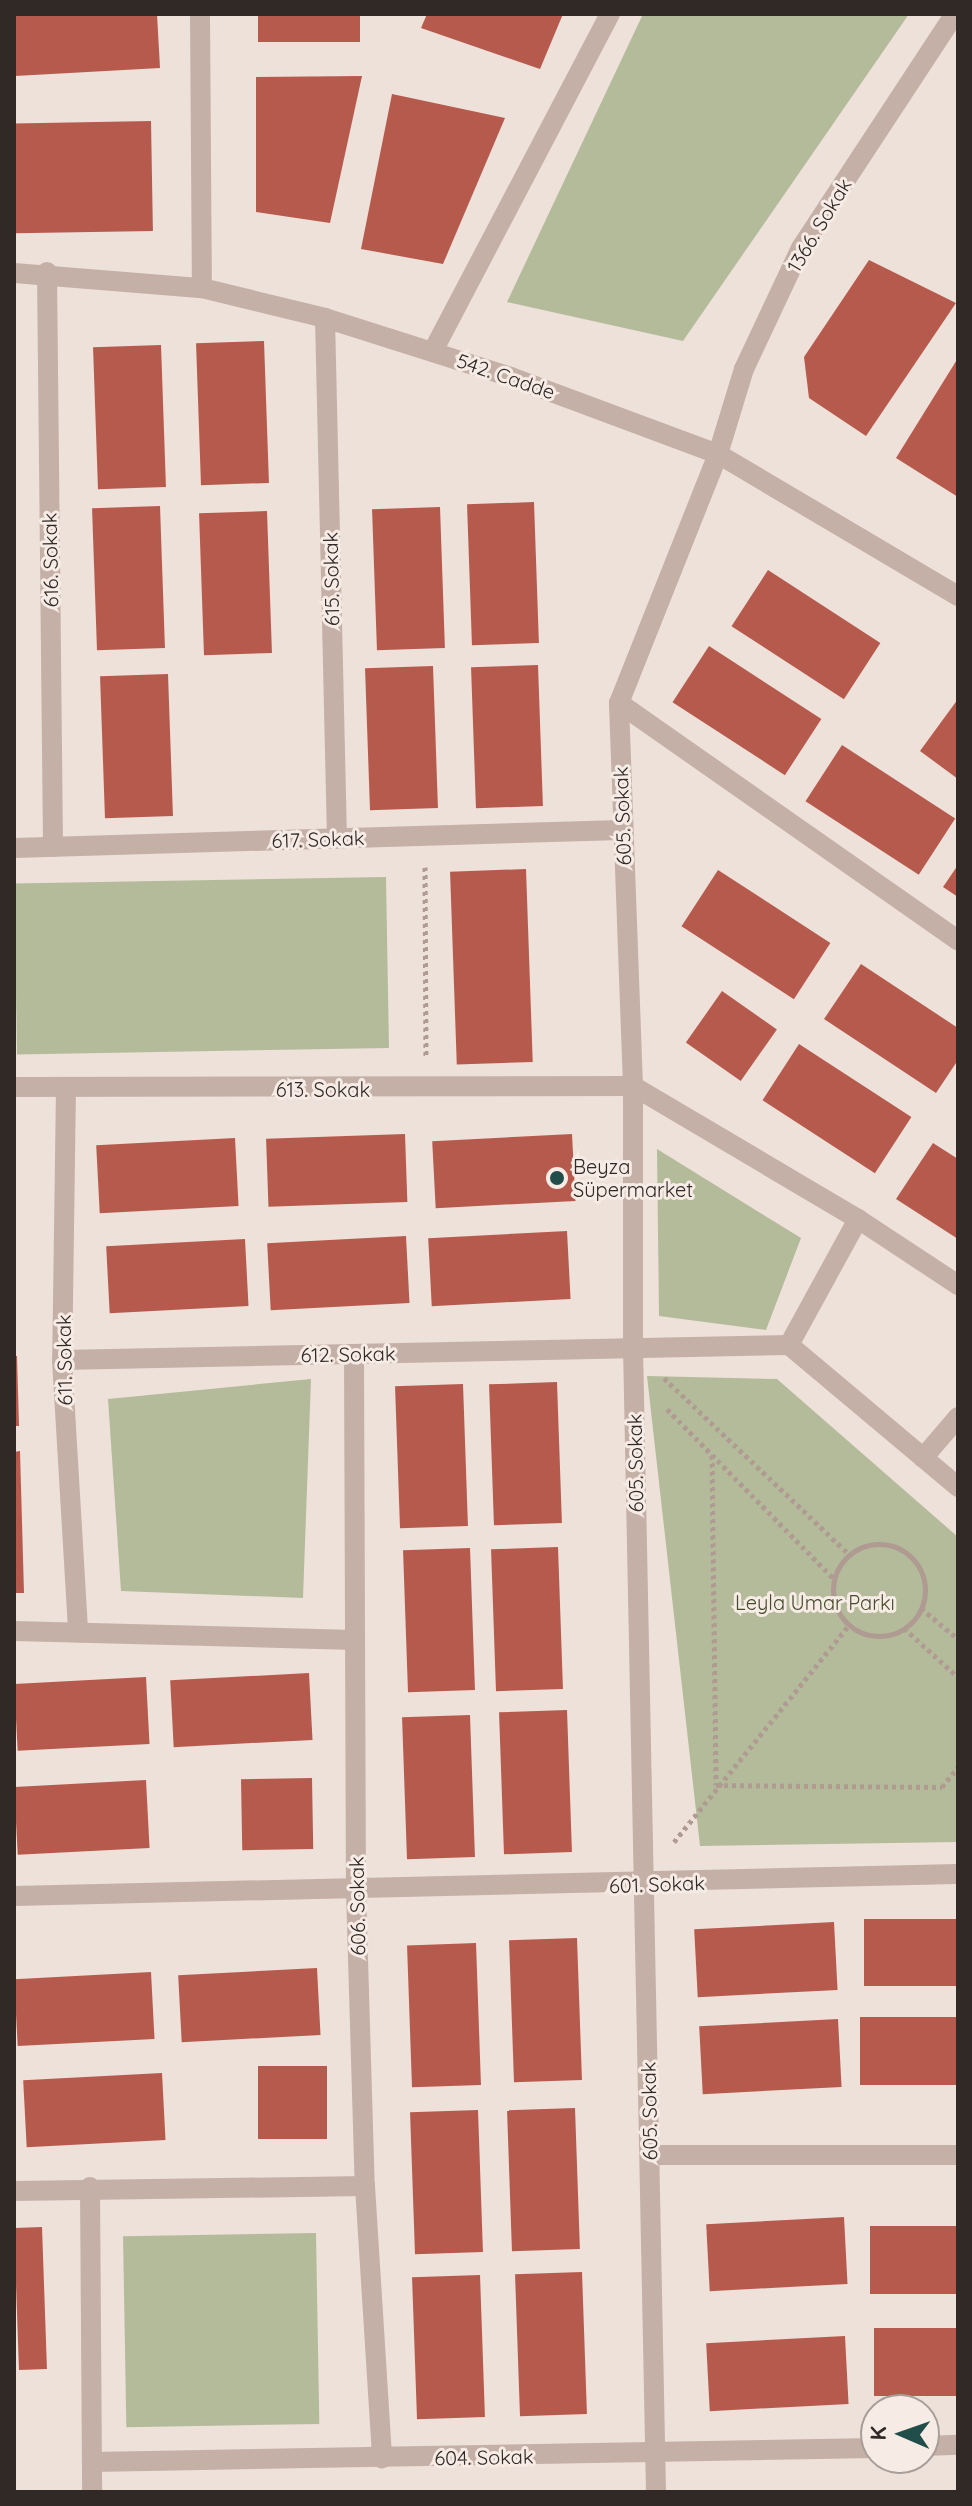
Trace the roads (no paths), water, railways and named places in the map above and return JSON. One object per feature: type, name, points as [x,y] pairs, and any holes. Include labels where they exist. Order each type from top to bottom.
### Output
[{"type":"street","points":[[200,14],[202,288]]},
{"type":"street","points":[[433,351],[610,14]]},
{"type":"street","name":"1366. Sokak","points":[[718,454],[744,369],[801,248],[955,14]]},
{"type":"street","name":"542. Cadde","points":[[14,273],[47,272],[202,288],[325,318],[433,351],[718,454],[958,596]]},
{"type":"street","name":"616. Sokak","points":[[47,272],[53,847]]},
{"type":"street","name":"615. Sokak","points":[[325,318],[337,839]]},
{"type":"street","name":"605. Sokak","points":[[656,2492],[633,1375],[633,1086],[619,703],[718,454]]},
{"type":"street","points":[[619,703],[958,940]]},
{"type":"street","name":"617. Sokak","points":[[14,848],[622,830]]},
{"type":"street","points":[[633,1086],[858,1219],[958,1285]]},
{"type":"street","name":"613. Sokak","points":[[14,1087],[426,1090],[633,1086]]},
{"type":"street","name":"611. Sokak","points":[[66,1087],[62,1360],[78,1633]]},
{"type":"street","points":[[858,1219],[789,1345],[958,1487]]},
{"type":"street","name":"612. Sokak","points":[[62,1360],[789,1345]]},
{"type":"street","name":"606. Sokak","points":[[354,1354],[356,1891],[365,2186],[382,2458]]},
{"type":"street","points":[[923,1458],[958,1417]]},
{"type":"street","points":[[14,1631],[355,1640]]},
{"type":"street","name":"601. Sokak","points":[[14,1896],[356,1891],[958,1874]]},
{"type":"street","points":[[650,2155],[958,2155]]},
{"type":"street","points":[[14,2191],[90,2187],[365,2186]]},
{"type":"street","points":[[90,2187],[92,2492]]},
{"type":"street","name":"604. Sokak","points":[[92,2462],[655,2456],[860,2449]]},
{"type":"place","name":"Beyza Süpermarket","points":[[557,1178]]},
{"type":"park label","name":"Leyla Umar Parkı","points":[[815,1602]]}]
